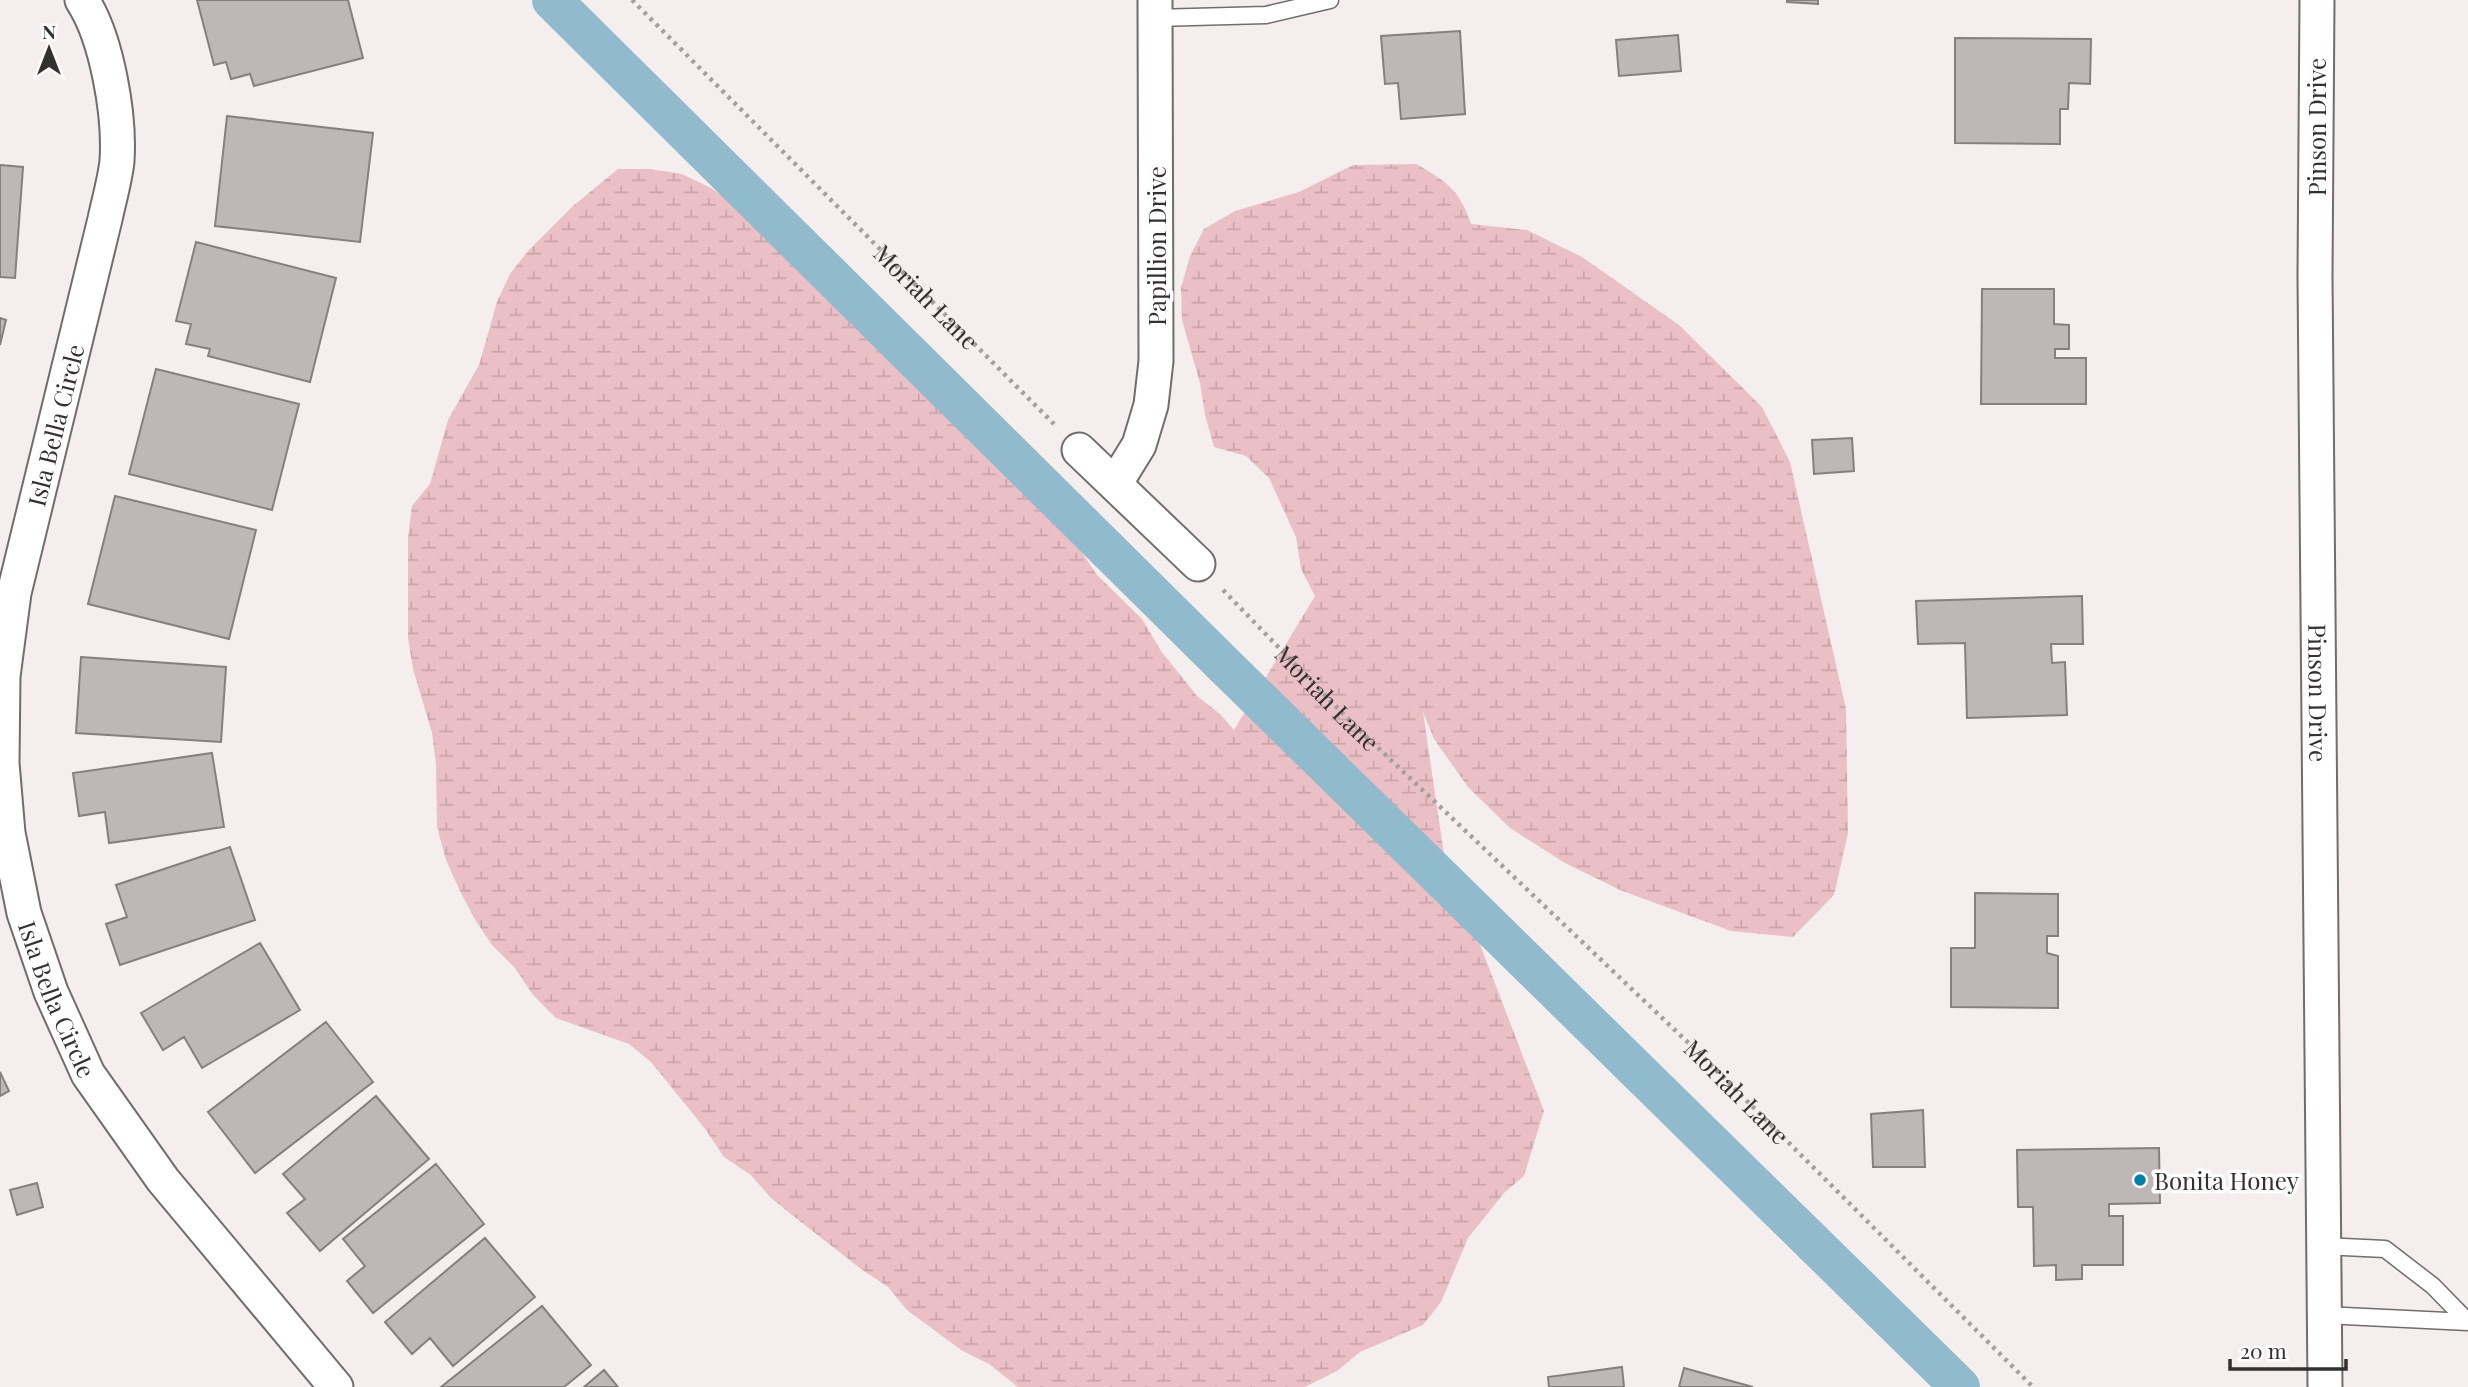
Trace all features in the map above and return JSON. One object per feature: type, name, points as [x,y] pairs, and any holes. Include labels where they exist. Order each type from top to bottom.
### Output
[{"type":"street","name":"Isla Bella Circle","points":[[82,0],[106,55],[114,104],[117,160],[14,593],[2,676],[2,763],[8,833],[24,913],[51,992],[88,1074],[163,1180],[336,1387]]},
{"type":"street","name":"Pinson Drive","points":[[2317,0],[2315,277],[2325,1387]]},
{"type":"street","name":"Papillion Drive","points":[[1115,484],[1139,445],[1151,405],[1156,361],[1155,9]]},
{"type":"street","points":[[1079,450],[1198,564]]},
{"type":"lane","points":[[1155,9],[1266,15],[1330,0]]},
{"type":"lane","points":[[2323,1246],[2385,1249],[2434,1286],[2468,1322]]},
{"type":"lane","points":[[2324,1315],[2468,1322]]},
{"type":"path","name":"Moriah Lane","points":[[632,0],[1079,450]]},
{"type":"path","name":"Moriah Lane","points":[[1198,564],[1352,723],[1698,1052],[2033,1387]]},
{"type":"green space","points":[[1416,164],[1451,188],[1467,212],[1471,224],[1527,230],[1582,257],[1679,325],[1762,407],[1790,462],[1846,709],[1848,833],[1834,895],[1793,937],[1731,931],[1620,890],[1565,863],[1510,828],[1468,787],[1434,739],[1423,712],[1450,895],[1466,908],[1544,1111],[1524,1176],[1504,1193],[1468,1238],[1441,1302],[1423,1325],[1360,1352],[1337,1371],[1305,1387],[1018,1387],[989,1364],[961,1350],[907,1310],[888,1287],[792,1215],[770,1197],[751,1175],[724,1157],[706,1130],[651,1062],[629,1044],[556,1018],[533,995],[515,968],[492,945],[460,891],[446,860],[437,827],[436,764],[432,733],[413,669],[408,637],[408,538],[412,506],[430,484],[448,420],[479,365],[497,302],[510,274],[528,251],[573,206],[618,169],[650,169],[682,174],[737,205],[782,241],[801,264],[869,317],[892,340],[901,372],[974,430],[1038,502],[1065,520],[1078,547],[1097,575],[1142,619],[1161,651],[1197,696],[1220,714],[1234,730],[1315,596],[1301,569],[1296,537],[1269,478],[1246,456],[1214,447],[1182,320],[1181,288],[1190,256],[1204,229],[1235,211],[1299,192],[1353,165]]},
{"type":"building","points":[[197,0],[348,0],[363,58],[254,86],[250,74],[231,79],[226,62],[214,65]]},
{"type":"building","points":[[1818,0],[1818,4],[1787,2]]},
{"type":"building","points":[[1460,31],[1465,114],[1401,119],[1398,83],[1385,84],[1381,36]]},
{"type":"building","points":[[1678,35],[1681,71],[1619,76],[1616,40]]},
{"type":"building","points":[[1955,38],[2091,39],[2090,84],[2069,83],[2068,109],[2060,109],[2060,144],[1955,143]]},
{"type":"building","points":[[227,116],[373,133],[360,242],[215,226]]},
{"type":"building","points":[[0,165],[23,167],[15,278],[0,277]]},
{"type":"building","points":[[196,242],[336,278],[310,382],[208,356],[210,349],[186,344],[191,324],[176,321]]},
{"type":"building","points":[[1982,289],[2054,289],[2054,324],[2069,325],[2069,349],[2055,349],[2055,358],[2086,358],[2086,404],[1981,404]]},
{"type":"building","points":[[0,318],[6,320],[0,345]]},
{"type":"building","points":[[156,369],[299,404],[272,510],[129,474]]},
{"type":"building","points":[[1852,438],[1854,471],[1814,474],[1812,440]]},
{"type":"building","points":[[115,496],[256,530],[229,639],[88,604]]},
{"type":"building","points":[[2082,596],[2083,644],[2051,644],[2052,663],[2065,662],[2067,715],[1967,718],[1965,643],[1918,644],[1916,601]]},
{"type":"building","points":[[81,657],[226,667],[221,742],[76,733]]},
{"type":"building","points":[[212,753],[224,827],[109,843],[105,812],[79,816],[73,773]]},
{"type":"building","points":[[230,847],[255,920],[120,965],[106,924],[127,917],[116,885]]},
{"type":"building","points":[[1975,893],[2058,894],[2058,936],[2047,936],[2047,953],[2058,956],[2058,1008],[1951,1007],[1951,948],[1975,948]]},
{"type":"building","points":[[260,943],[300,1010],[202,1068],[184,1037],[163,1050],[141,1013]]},
{"type":"building","points":[[326,1022],[373,1082],[255,1173],[208,1112]]},
{"type":"building","points":[[0,1072],[9,1091],[0,1096]]},
{"type":"building","points":[[376,1096],[429,1159],[320,1251],[287,1213],[305,1199],[283,1174]]},
{"type":"building","points":[[1923,1110],[1925,1167],[1873,1167],[1871,1114]]},
{"type":"building","points":[[2159,1148],[2160,1203],[2109,1204],[2109,1216],[2123,1216],[2123,1265],[2082,1265],[2082,1279],[2056,1280],[2056,1265],[2034,1266],[2033,1207],[2018,1207],[2017,1150]]},
{"type":"building","points":[[436,1164],[484,1224],[373,1313],[347,1281],[365,1266],[343,1239]]},
{"type":"building","points":[[37,1183],[43,1207],[17,1215],[10,1190]]},
{"type":"building","points":[[485,1238],[535,1297],[453,1366],[430,1338],[412,1354],[385,1322]]},
{"type":"building","points":[[542,1306],[591,1365],[564,1387],[441,1387]]},
{"type":"building","points":[[1622,1367],[1624,1387],[1549,1387],[1548,1377]]},
{"type":"building","points":[[1684,1368],[1753,1387],[1679,1387]]},
{"type":"building","points":[[604,1370],[618,1387],[584,1387]]},
{"type":"waterway","points":[[552,0],[1223,664],[1960,1387]]},
{"type":"place","name":"Bonita Honey","points":[[2140,1180]]}]
